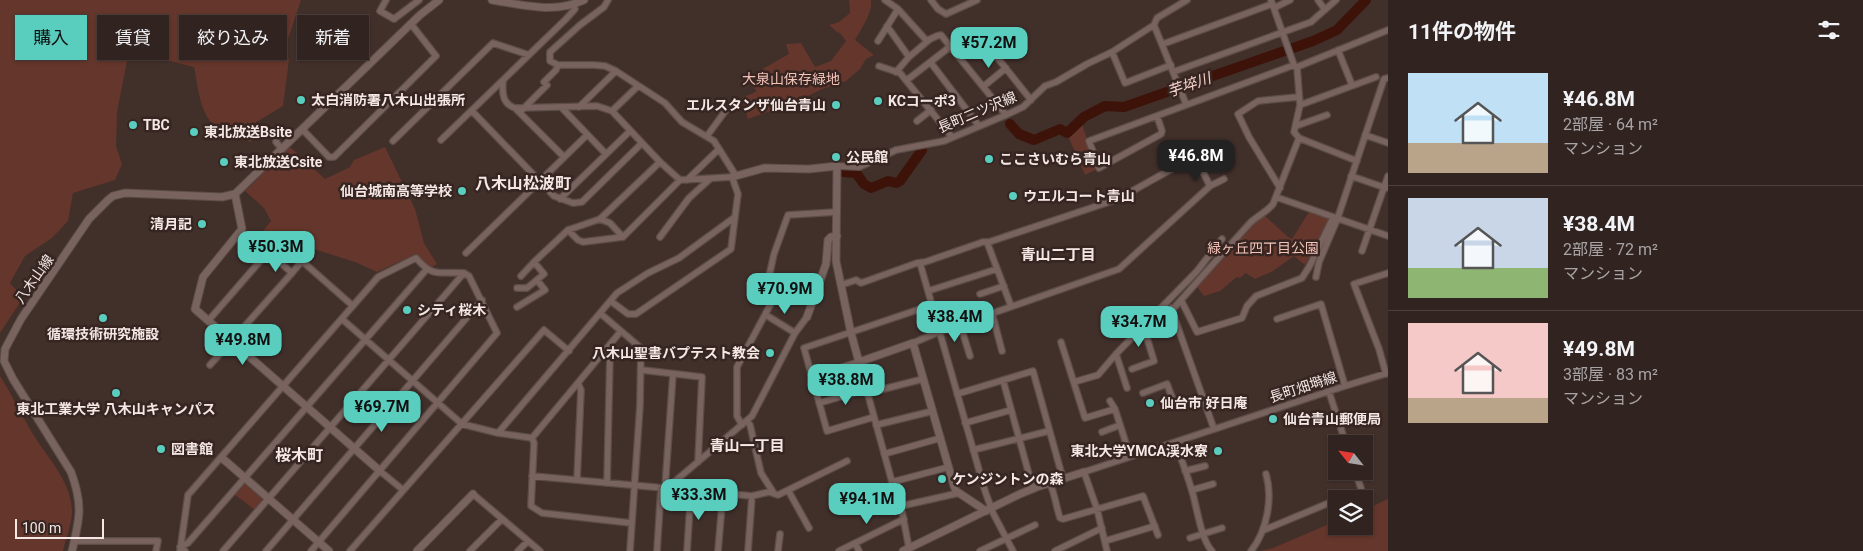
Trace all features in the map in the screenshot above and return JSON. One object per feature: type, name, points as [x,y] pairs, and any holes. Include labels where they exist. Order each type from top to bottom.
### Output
[{"type":"street","points":[[386,0],[380,10],[394,19],[419,0]]},
{"type":"street","points":[[403,490],[208,321],[197,311],[195,305],[203,277],[242,229],[235,194],[411,24],[439,0]]},
{"type":"street","points":[[492,0],[552,9],[573,5],[584,0]]},
{"type":"street","points":[[608,0],[604,7],[580,25],[550,52],[550,61],[558,65],[594,65],[616,70],[665,103],[682,122],[714,141],[734,177],[738,194],[731,249],[636,314],[628,314],[612,302]]},
{"type":"street","points":[[885,0],[898,10],[926,40],[929,40]]},
{"type":"street","points":[[931,0],[938,9],[946,14],[977,0]]},
{"type":"street","name":"長町二ツ沢線","points":[[837,166],[859,167],[896,150],[944,141],[1023,107],[1045,86],[1112,52],[1154,25],[1157,18],[1184,0]]},
{"type":"street","points":[[1163,44],[1273,4],[1290,0]]},
{"type":"street","points":[[1318,0],[1325,10]]},
{"type":"street","points":[[1173,72],[1311,22],[1336,0]]},
{"type":"street","points":[[1273,4],[1295,66],[1300,105],[1294,132],[1299,138],[1356,161]]},
{"type":"street","points":[[441,140],[503,82],[575,9],[573,5]]},
{"type":"street","points":[[878,40],[898,10]]},
{"type":"street","points":[[302,130],[329,157],[334,157],[436,56],[411,24]]},
{"type":"street","points":[[1154,25],[1186,104]]},
{"type":"street","points":[[888,26],[909,57]]},
{"type":"street","points":[[1157,116],[1162,131],[1161,134],[1099,168],[1089,141],[1186,104],[1387,32]]},
{"type":"street","points":[[896,72],[909,57],[929,40],[937,35],[941,35],[1006,115]]},
{"type":"street","points":[[984,41],[1031,100]]},
{"type":"street","points":[[393,141],[493,43],[529,55]]},
{"type":"street","points":[[907,80],[951,46]]},
{"type":"street","points":[[1338,50],[1352,85]]},
{"type":"street","points":[[1112,52],[1125,83],[1170,65]]},
{"type":"street","points":[[930,63],[979,126]]},
{"type":"street","points":[[523,108],[547,85],[544,82],[556,70],[558,65]]},
{"type":"street","points":[[879,66],[896,72],[907,80],[952,137]]},
{"type":"street","points":[[984,86],[1006,68]]},
{"type":"street","points":[[579,107],[616,70]]},
{"type":"street","points":[[1300,105],[1376,77]]},
{"type":"street","points":[[1316,277],[1384,79],[1388,78]]},
{"type":"street","points":[[503,82],[502,94],[504,100],[509,106],[516,108],[597,106],[612,111],[660,162],[680,180],[734,177],[764,168],[809,169],[837,166],[836,260],[851,333],[892,482],[901,506],[907,550],[1033,489],[1084,472],[1097,509],[1107,551]]},
{"type":"street","points":[[612,111],[638,86]]},
{"type":"street","points":[[1280,188],[1238,114],[1258,101],[1298,97]]},
{"type":"street","points":[[516,108],[564,157]]},
{"type":"street","points":[[562,108],[606,154]]},
{"type":"street","points":[[707,136],[726,110]]},
{"type":"street","points":[[917,121],[931,110]]},
{"type":"street","points":[[472,111],[554,196],[573,203],[582,202],[642,143]]},
{"type":"street","points":[[1296,126],[1327,115]]},
{"type":"street","points":[[560,199],[630,131]]},
{"type":"street","points":[[282,149],[276,142],[277,135],[283,132],[292,139]]},
{"type":"street","points":[[466,252],[587,135]]},
{"type":"street","points":[[1365,135],[1388,143]]},
{"type":"street","points":[[1172,310],[1250,223],[1258,215],[1269,209],[1276,198],[1299,138]]},
{"type":"street","points":[[841,285],[856,280],[861,283],[1118,199],[1214,145]]},
{"type":"street","points":[[687,180],[718,149]]},
{"type":"street","points":[[1194,156],[1210,186]]},
{"type":"street","points":[[521,276],[568,230],[600,219],[660,162]]},
{"type":"street","points":[[1351,176],[1386,188]]},
{"type":"street","points":[[1362,251],[1386,188],[1388,176]]},
{"type":"street","points":[[660,236],[689,198],[710,179]]},
{"type":"street","points":[[812,376],[859,362],[960,324],[1119,269],[1210,186],[1224,179]]},
{"type":"street","points":[[568,230],[578,240],[583,242],[623,236],[680,180]]},
{"type":"street","name":"八木山線","points":[[72,551],[80,517],[79,496],[76,484],[71,472],[13,380],[4,362],[6,344],[90,219],[102,204],[113,196],[125,193],[222,197],[235,194]]},
{"type":"street","points":[[1276,198],[1388,236]]},
{"type":"street","points":[[836,212],[788,215],[774,254],[766,290],[776,294],[737,367],[737,416],[744,423],[750,425],[761,473],[772,492],[778,495],[848,461]]},
{"type":"street","points":[[498,433],[612,302],[617,293],[648,273],[678,258],[735,217]]},
{"type":"street","points":[[600,219],[610,223],[623,236]]},
{"type":"street","points":[[1181,300],[1197,332],[1242,318],[1247,306],[1256,296],[1302,278],[1335,219]]},
{"type":"street","points":[[665,488],[752,416],[794,333],[807,317],[826,264],[828,240],[831,237],[837,236]]},
{"type":"street","points":[[1074,382],[1098,375],[1197,271],[1222,238]]},
{"type":"street","points":[[987,242],[1011,306]]},
{"type":"street","points":[[208,321],[268,252],[292,273]]},
{"type":"street","points":[[182,550],[188,494],[222,458],[378,277],[416,258],[426,270],[469,276],[497,333],[311,551]]},
{"type":"street","points":[[210,366],[302,261],[353,306]]},
{"type":"street","points":[[517,288],[527,288],[544,274],[534,262]]},
{"type":"street","points":[[920,263],[989,510],[1013,551]]},
{"type":"street","points":[[928,291],[997,269]]},
{"type":"street","points":[[182,550],[426,270]]},
{"type":"street","points":[[223,551],[464,274]]},
{"type":"street","points":[[1387,374],[1354,284],[1388,274]]},
{"type":"street","points":[[517,307],[545,290],[538,280]]},
{"type":"street","points":[[980,294],[1004,286]]},
{"type":"street","points":[[266,551],[482,300]]},
{"type":"street","points":[[1168,301],[1214,429]]},
{"type":"street","points":[[1277,320],[1321,304],[1345,386]]},
{"type":"street","points":[[874,417],[827,431],[804,348],[932,305]]},
{"type":"street","points":[[992,313],[1002,351]]},
{"type":"street","points":[[601,314],[641,348],[642,370],[630,551]]},
{"type":"street","points":[[766,315],[794,333]]},
{"type":"street","points":[[342,318],[462,424],[498,433],[532,438]]},
{"type":"street","points":[[960,324],[970,356]]},
{"type":"street","points":[[1132,369],[1154,361],[1143,326]]},
{"type":"street","points":[[350,551],[544,330],[569,351]]},
{"type":"street","points":[[532,438],[621,331]]},
{"type":"street","points":[[1061,342],[1085,418],[1115,409]]},
{"type":"street","points":[[913,343],[954,486],[958,493],[989,510]]},
{"type":"street","points":[[604,351],[610,355],[607,483]]},
{"type":"street","points":[[1116,354],[1127,388]]},
{"type":"street","points":[[642,370],[702,377],[698,462]]},
{"type":"street","points":[[957,394],[1033,371],[1063,479]]},
{"type":"street","points":[[657,551],[665,488],[672,374]]},
{"type":"street","name":"長町畑塒線","points":[[1084,472],[1345,386],[1387,374]]},
{"type":"street","points":[[819,403],[867,390],[924,379]]},
{"type":"street","points":[[1003,380],[1033,489]]},
{"type":"street","points":[[577,480],[581,390],[578,383]]},
{"type":"street","points":[[1143,394],[1167,384],[1175,405],[1203,396]]},
{"type":"street","points":[[1329,392],[1343,435]]},
{"type":"street","points":[[1110,401],[1115,409],[1130,456]]},
{"type":"street","points":[[876,425],[933,410]]},
{"type":"street","points":[[965,423],[1011,410]]},
{"type":"street","points":[[1102,432],[1120,425]]},
{"type":"street","points":[[973,450],[1049,431]]},
{"type":"street","points":[[532,438],[534,443],[531,506],[542,513],[631,523]]},
{"type":"street","points":[[884,454],[941,438]]},
{"type":"street","points":[[1175,442],[1192,490],[1204,533],[1212,551]]},
{"type":"street","points":[[222,458],[329,551]]},
{"type":"street","points":[[1185,471],[1205,466]]},
{"type":"street","points":[[892,482],[949,467]]},
{"type":"street","points":[[1251,551],[1264,530],[1270,488],[1266,474]]},
{"type":"street","points":[[532,476],[752,496],[772,492]]},
{"type":"street","points":[[1050,483],[1060,518],[1143,496],[1158,535]]},
{"type":"street","points":[[1192,490],[1213,484]]},
{"type":"street","points":[[687,551],[691,490]]},
{"type":"street","points":[[788,490],[808,528]]},
{"type":"street","points":[[718,551],[723,493]]},
{"type":"street","points":[[901,506],[958,493]]},
{"type":"street","points":[[417,551],[473,494],[540,551]]},
{"type":"street","points":[[748,551],[752,496]]},
{"type":"street","points":[[1264,530],[1328,503]]},
{"type":"street","points":[[470,551],[502,519]]},
{"type":"street","points":[[839,551],[904,519]]},
{"type":"street","points":[[980,551],[1035,525]]},
{"type":"street","points":[[1105,541],[1155,526]]},
{"type":"street","points":[[1055,551],[1102,528]]},
{"type":"street","points":[[1190,538],[1222,528]]},
{"type":"street","points":[[778,551],[780,534]]},
{"type":"street","points":[[74,541],[158,541],[156,551]]},
{"type":"street","points":[[518,551],[528,541]]},
{"type":"street","points":[[855,542],[860,551]]},
{"type":"green space","points":[[0,0],[301,0],[287,42],[287,15],[179,15],[179,60],[287,60],[287,54],[289,60],[283,106],[255,123],[252,142],[235,138],[217,128],[205,113],[199,95],[194,67],[166,60],[169,60],[169,15],[97,15],[97,60],[128,60],[117,112],[116,146],[122,164],[115,180],[73,193],[68,221],[52,238],[25,256],[10,283],[23,298],[0,333]]},
{"type":"green space","name":"大泉山保存緑地","points":[[849,0],[871,0],[868,15],[855,40],[874,55],[866,59],[860,69],[846,81],[820,90],[796,102],[748,119],[742,98],[757,91],[745,79],[789,54],[786,44],[801,43],[815,67],[831,61],[846,41],[840,33],[829,25],[839,22],[850,13]]},
{"type":"green space","points":[[1082,124],[1097,169],[1085,175],[1068,136]]},
{"type":"green space","points":[[290,147],[325,179],[350,167],[354,160],[385,147],[415,209],[424,243],[437,264],[430,268],[416,254],[377,272],[355,262],[307,247],[290,251],[276,240],[252,264],[242,257],[271,221],[264,208],[245,191]]},
{"type":"green space","name":"緑ヶ丘四丁目公園","points":[[1309,212],[1327,217],[1329,220],[1305,265],[1294,256],[1273,271],[1255,279],[1246,273],[1240,278],[1237,277],[1220,291],[1204,296],[1197,287],[1260,218],[1265,216],[1292,239]]},
{"type":"green space","points":[[0,376],[36,439],[57,469],[68,491],[72,514],[63,551],[0,551]]},
{"type":"green space","points":[[245,482],[265,499],[255,510],[234,494]]},
{"type":"green space","points":[[1388,499],[1388,551],[1260,551],[1273,548],[1328,524],[1328,535],[1373,535],[1373,506]]},
{"type":"waterway","name":"芋埣川","points":[[1010,124],[1019,134],[1034,140],[1060,129],[1067,133],[1084,117],[1105,106],[1124,107],[1313,41],[1337,30],[1366,0]]},
{"type":"waterway","name":"芋埣川","points":[[843,172],[856,173],[864,184],[871,188],[888,181],[896,183],[900,181],[922,150]]},
{"type":"place","name":"太白消防署八木山出張所","points":[[301,100]]},
{"type":"place","name":"KCコーポ3","points":[[878,101]]},
{"type":"place","name":"エルスタンザ仙台青山","points":[[836,105]]},
{"type":"place","name":"TBC","points":[[133,125]]},
{"type":"place","name":"東北放送Bsite","points":[[194,132]]},
{"type":"place","name":"公民館","points":[[836,157]]},
{"type":"place","name":"ここさいむら青山","points":[[989,159]]},
{"type":"place","name":"東北放送Csite","points":[[224,162]]},
{"type":"place","name":"仙台城南高等学校","points":[[462,191]]},
{"type":"place","name":"ウエルコート青山","points":[[1013,196]]},
{"type":"place","name":"清月記","points":[[202,224]]},
{"type":"place","name":"シティ桜木","points":[[407,310]]},
{"type":"place","name":"循環技術研究施設","points":[[103,318]]},
{"type":"place","name":"八木山聖書バプテスト教会","points":[[770,353]]},
{"type":"place","name":"東北工業大学 八木山キャンパス","points":[[116,393]]},
{"type":"place","name":"仙台市 好日庵","points":[[1150,403]]},
{"type":"place","name":"仙台青山郵便局","points":[[1273,419]]},
{"type":"place","name":"図書館","points":[[161,449]]},
{"type":"place","name":"東北大学YMCA渓水寮","points":[[1218,451]]},
{"type":"place","name":"ケンジントンの森","points":[[942,479]]},
{"type":"district","name":"八木山松波町","points":[[523,183]]},
{"type":"district","name":"青山二丁目","points":[[1058,255]]},
{"type":"district","name":"青山一丁目","points":[[747,446]]},
{"type":"district","name":"桜木町","points":[[299,455]]}]
